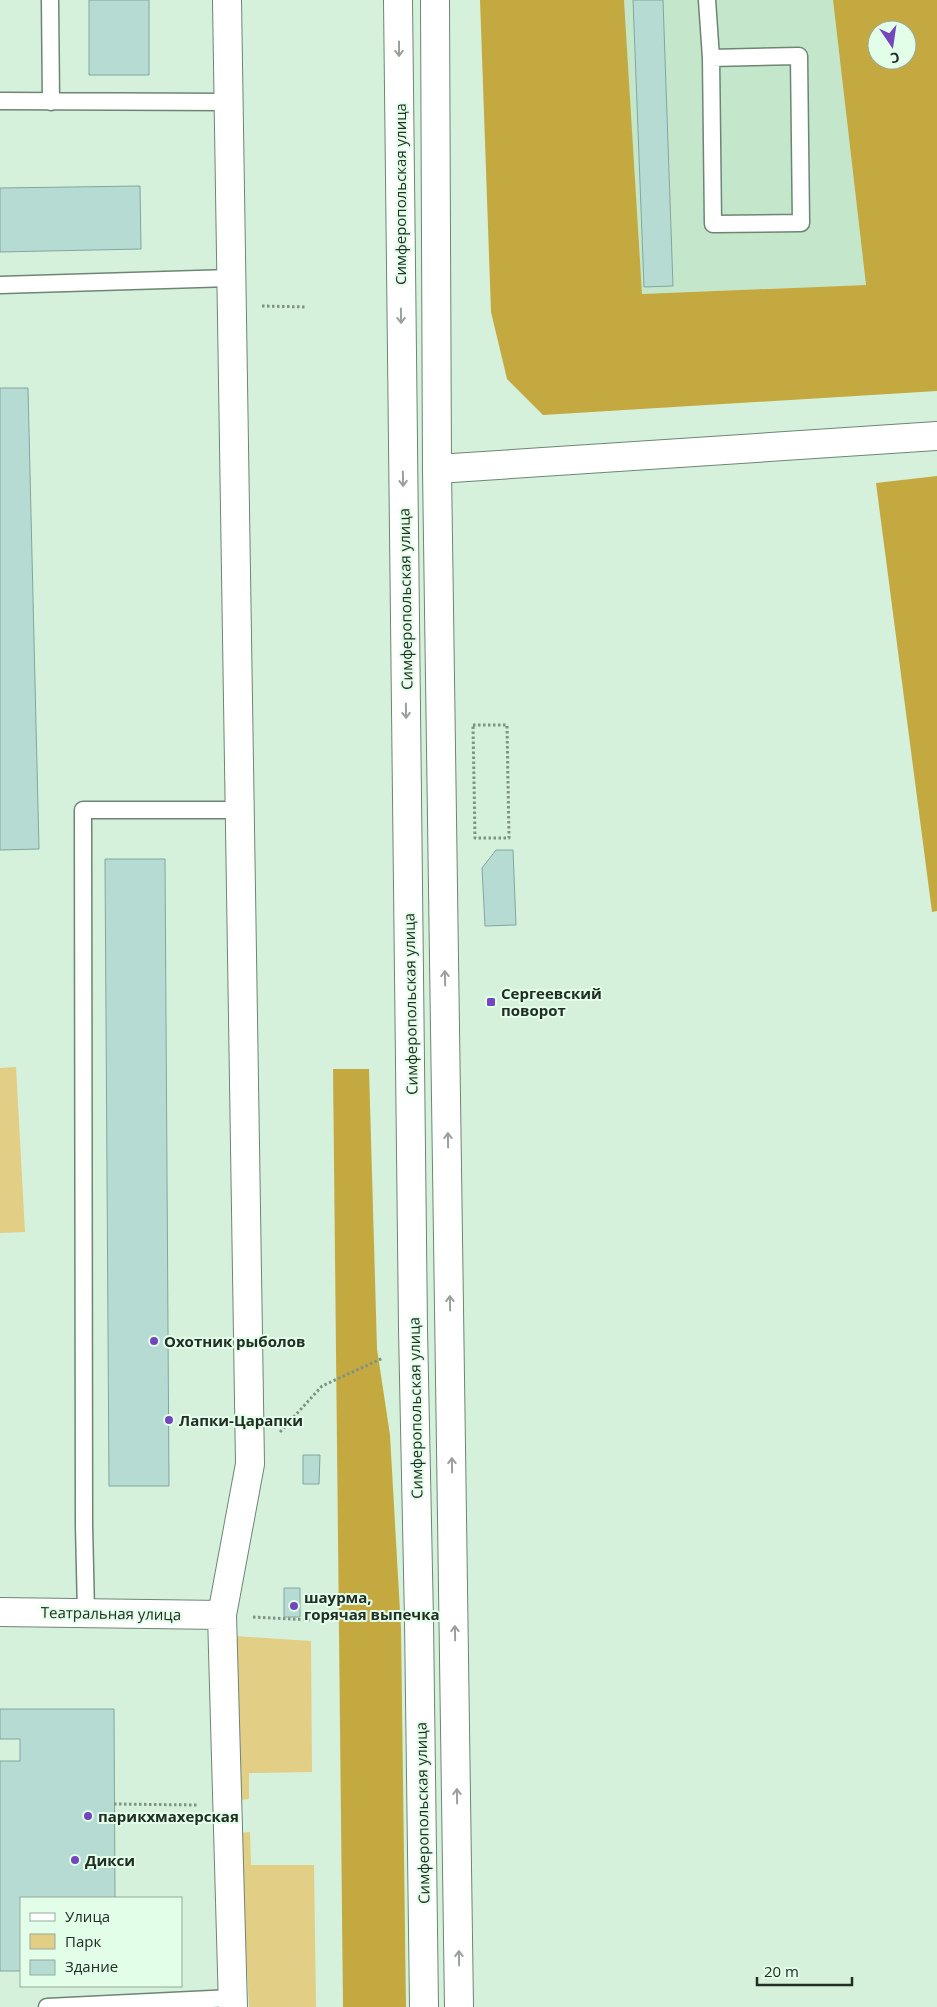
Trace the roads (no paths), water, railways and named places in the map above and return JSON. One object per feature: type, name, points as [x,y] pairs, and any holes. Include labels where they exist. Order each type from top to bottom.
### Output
[{"type":"main road","points":[[227,0],[250,1464],[222,1615],[232,2003]]},
{"type":"main road","name":"Симферопольская улица","points":[[398,0],[413,1310],[424,2007]]},
{"type":"main road","points":[[435,0],[437,468],[459,2007]]},
{"type":"main road","points":[[437,468],[937,436]]},
{"type":"main road","name":"Театральная улица","points":[[0,1612],[222,1615]]},
{"type":"lane","points":[[50,0],[50,102]]},
{"type":"lane","points":[[707,0],[713,224],[801,223],[799,56],[710,58]]},
{"type":"lane","points":[[0,101],[230,102]]},
{"type":"lane","points":[[0,285],[231,278]]},
{"type":"lane","points":[[86,1613],[84,1525],[83,810],[240,810]]},
{"type":"lane","points":[[47,2007],[232,2003]]},
{"type":"place","name":"Сергеевский поворот","points":[[491,1002]]},
{"type":"place","name":"Охотник рыболов","points":[[154,1341]]},
{"type":"place","name":"Лапки-Царапки","points":[[169,1420]]},
{"type":"place","name":"шаурма, горячая выпечка","points":[[294,1606]]},
{"type":"place","name":"парикхмахерская","points":[[88,1816]]},
{"type":"place","name":"Дикси","points":[[75,1860]]}]
